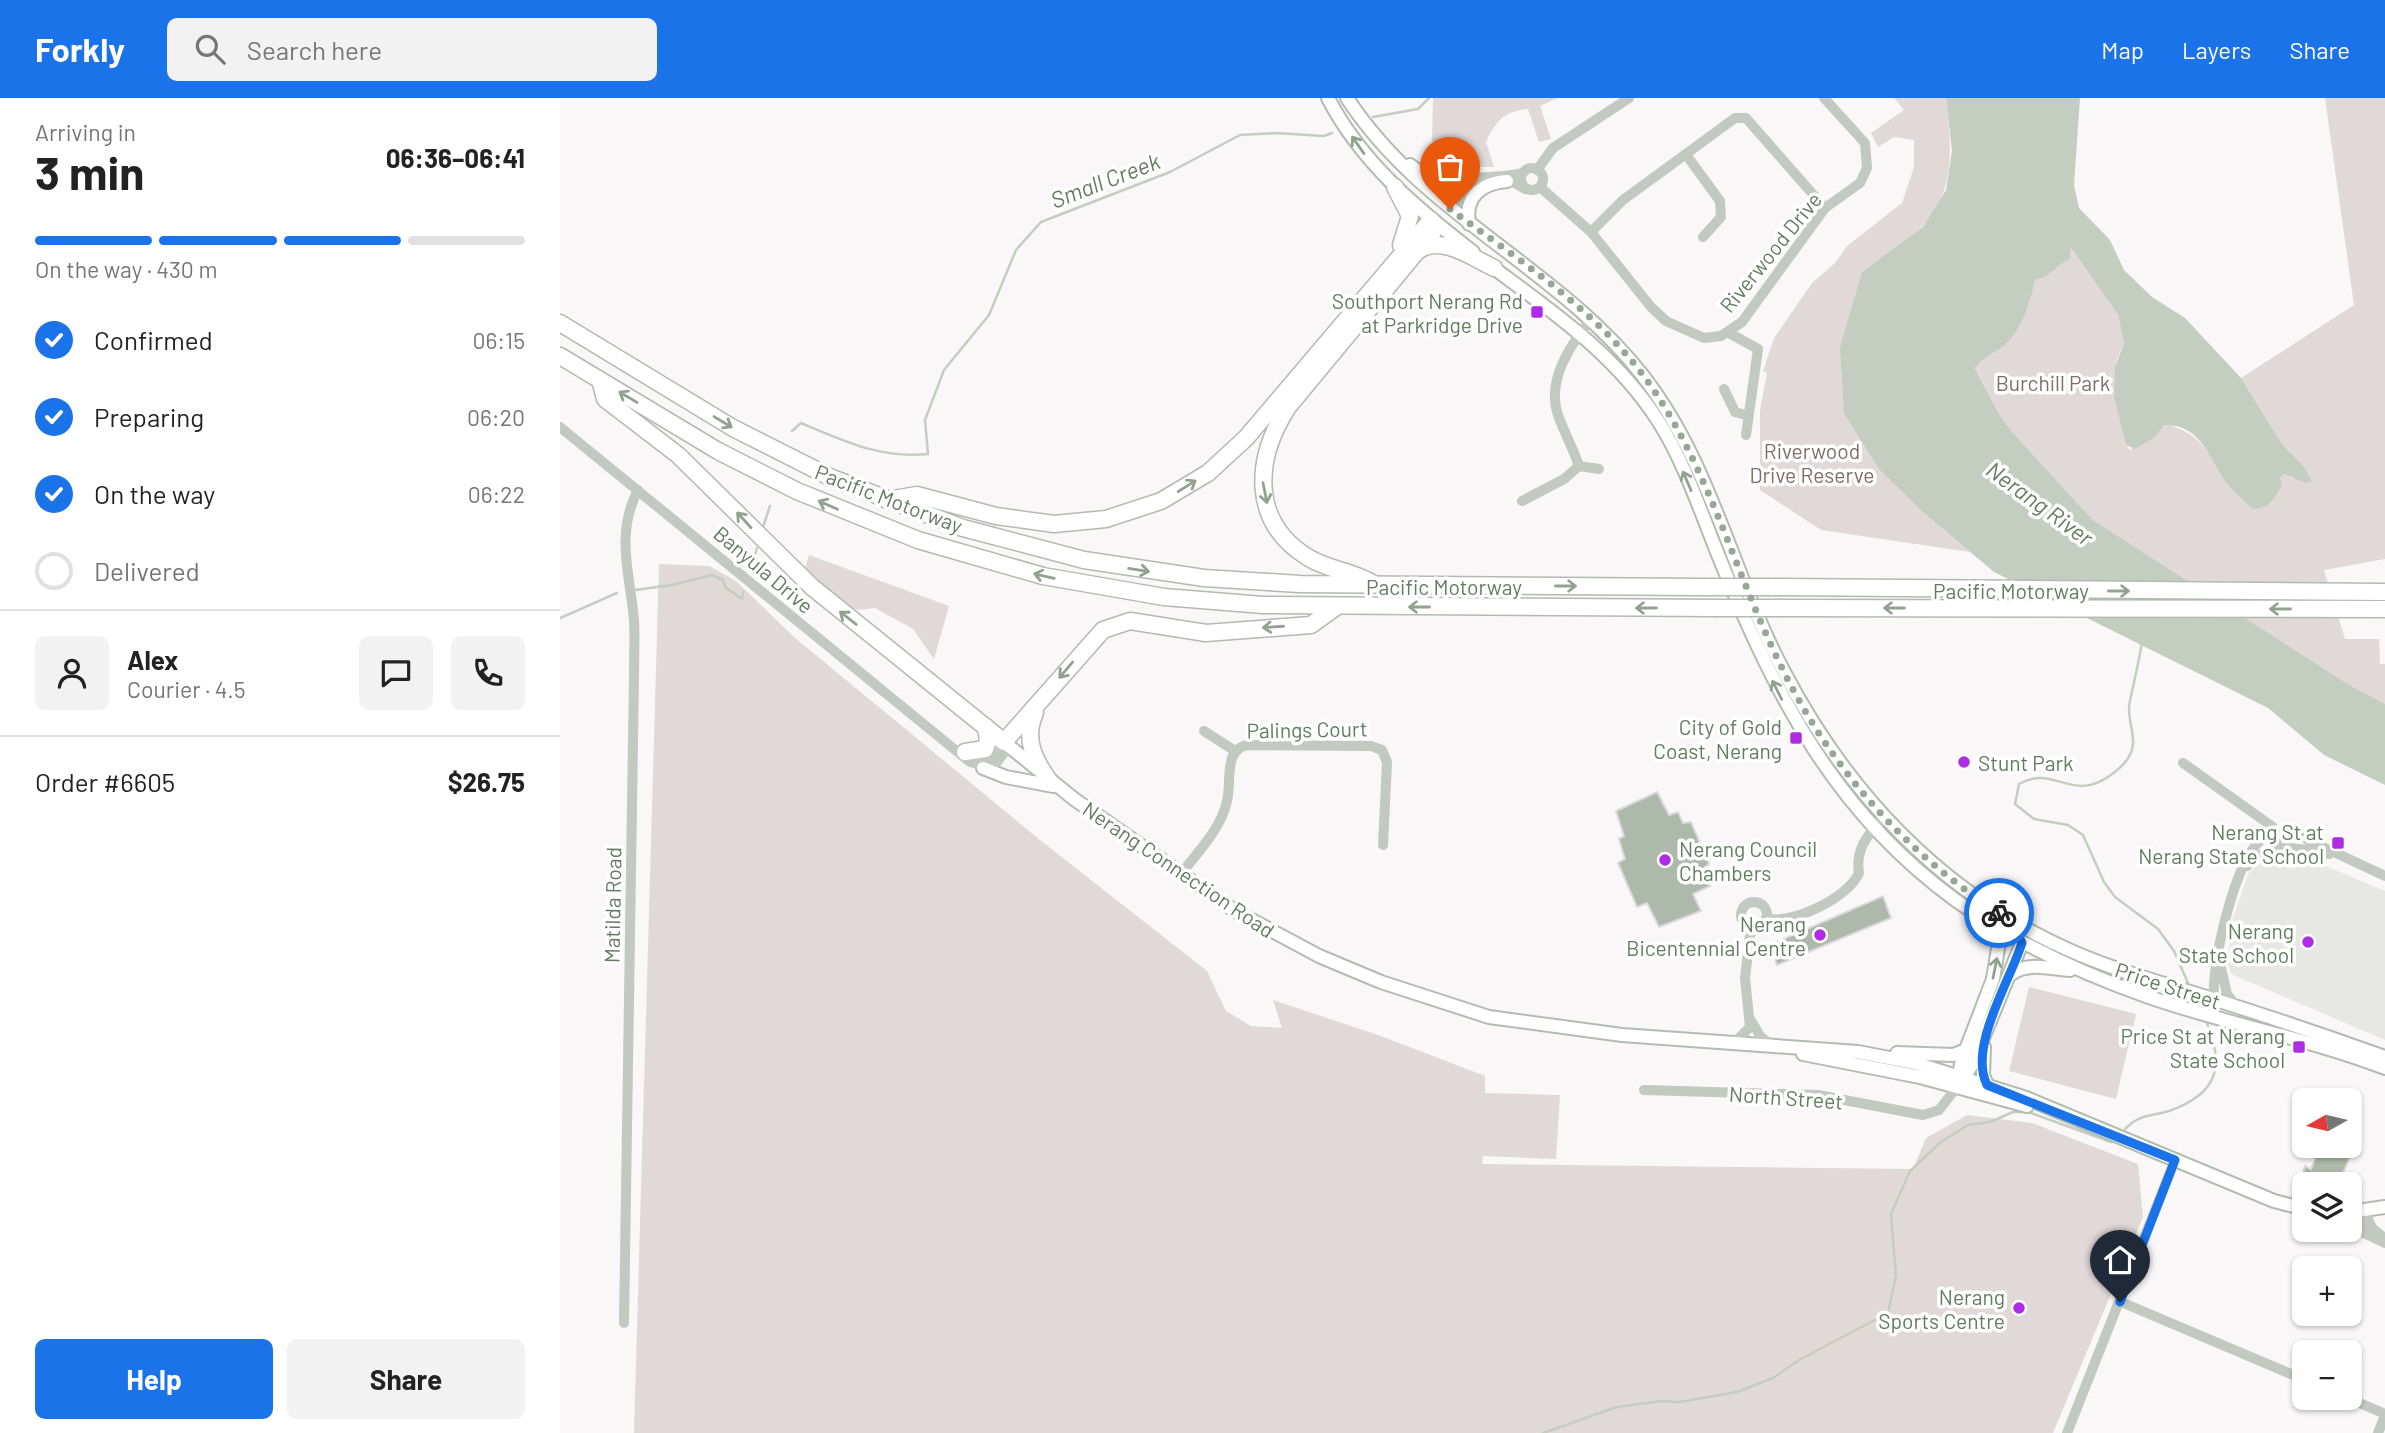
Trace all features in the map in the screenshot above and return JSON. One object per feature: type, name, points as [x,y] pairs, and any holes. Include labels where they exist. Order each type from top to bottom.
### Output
[{"type":"highway","points":[[1390,266],[1410,220],[1408,207],[1395,187]]},
{"type":"highway","points":[[1376,586],[1355,573],[1319,563],[1289,541],[1275,522],[1266,499],[1264,459],[1273,431],[1288,407],[1419,250],[1434,222]]},
{"type":"highway","points":[[885,500],[917,495],[996,516],[1054,524],[1106,519],[1161,501],[1208,473],[1246,438],[1390,266],[1434,222]]},
{"type":"highway","points":[[1419,250],[1429,245],[1443,245],[1494,268]]},
{"type":"highway","name":"Pacific Motorway","points":[[560,323],[733,428],[806,466],[885,500],[1011,542],[1109,565],[1240,581],[1376,586],[2385,592]]},
{"type":"highway","name":"Pacific Motorway","points":[[560,356],[718,451],[797,491],[944,549],[1043,576],[1111,590],[1218,603],[1336,607],[2385,610]]},
{"type":"highway","points":[[600,380],[605,399],[678,455],[781,559],[1007,744]]},
{"type":"highway","points":[[1007,744],[1094,636],[1116,625],[1142,621],[1180,631],[1222,632],[1311,625],[1336,607]]},
{"type":"highway","points":[[1043,698],[1030,729],[1031,747],[1048,779]]},
{"type":"highway","points":[[1007,744],[1035,713]]},
{"type":"highway","points":[[965,752],[974,753],[985,749],[988,741],[986,727]]},
{"type":"main road","points":[[1328,98],[1365,155],[1395,187],[1434,222],[1580,333],[1615,364],[1660,424],[1678,459],[1758,652],[1784,703],[1826,769],[1874,829],[1931,881],[2001,930],[2022,943],[2082,971]]},
{"type":"main road","points":[[1347,98],[1382,143],[1431,180],[1451,186],[1462,182]]},
{"type":"main road","name":"Price Street","points":[[1382,143],[1446,206],[1591,319],[1644,376],[1687,443],[1780,665],[1828,748],[1884,817],[1931,864],[2007,918],[2071,951],[2144,979],[2214,999],[2385,1057]]},
{"type":"main road","points":[[1469,224],[1468,210],[1474,194],[1492,183],[1507,181]]},
{"type":"main road","points":[[1434,222],[1446,206]]},
{"type":"main road","name":"Nerang Connection Road","points":[[1007,744],[1063,791],[1180,876],[1235,911],[1318,956],[1381,982],[1489,1017],[1622,1035],[1777,1048],[1987,1085],[2274,1201],[2292,1206]]},
{"type":"main road","points":[[983,768],[1063,791]]},
{"type":"main road","points":[[2007,918],[2018,931],[2022,943]]},
{"type":"main road","name":"North Street","points":[[1960,1080],[1966,1050],[1993,979],[2001,930]]},
{"type":"main road","name":"North Street","points":[[1960,1080],[1986,1033],[2022,943]]},
{"type":"main road","points":[[2010,976],[2016,971],[2031,967],[2082,971]]},
{"type":"main road","name":"Price Street","points":[[2082,971],[2146,996],[2385,1068]]},
{"type":"main road","points":[[2214,999],[2221,1011],[2256,1028]]},
{"type":"main road","points":[[1986,1033],[1982,1069],[1987,1085]]},
{"type":"main road","name":"Nerang Connection Road","points":[[1777,1048],[1858,1052],[1960,1080],[2023,1106],[2040,1107]]},
{"type":"main road","points":[[1858,1052],[1953,1055],[1966,1050]]},
{"type":"main road","points":[[2362,1211],[2385,1207]]},
{"type":"street","points":[[1537,170],[1553,148],[1629,98]]},
{"type":"street","name":"Riverwood Drive","points":[[1540,187],[1591,232],[1651,307],[1666,321],[1704,338],[1729,333],[1742,322],[1825,208],[1860,183],[1867,168],[1868,153],[1857,131],[1824,98]]},
{"type":"street","points":[[1591,232],[1623,200],[1687,156],[1692,146],[1735,118],[1746,118],[1825,208]]},
{"type":"street","points":[[1687,156],[1720,201],[1721,217],[1703,237]]},
{"type":"street","points":[[1529,169],[1537,170],[1543,179],[1540,187],[1532,191],[1507,181],[1472,186],[1446,206],[1462,182],[1479,176],[1522,173],[1529,169]]},
{"type":"street","points":[[1522,173],[1521,183],[1525,189]]},
{"type":"street","points":[[1579,466],[1558,414],[1555,396],[1565,356],[1591,319]]},
{"type":"street","points":[[1729,333],[1758,349],[1746,415],[1746,435]]},
{"type":"street","points":[[1724,388],[1735,412],[1746,415]]},
{"type":"street","name":"Banyula Drive","points":[[560,427],[970,762],[983,768]]},
{"type":"street","points":[[1522,501],[1564,479],[1579,466],[1599,469]]},
{"type":"street","name":"Matilda Road","points":[[624,1323],[634,676],[634,620],[624,544],[625,523],[638,491]]},
{"type":"street","points":[[1204,731],[1235,751]]},
{"type":"street","name":"Banyula Drive","points":[[943,740],[965,752]]},
{"type":"street","points":[[965,752],[988,758],[1007,744]]},
{"type":"street","points":[[983,768],[994,765],[1007,744]]},
{"type":"street","name":"Palings Court","points":[[1180,876],[1224,816],[1230,791],[1231,755],[1247,745],[1371,746],[1382,750],[1387,762],[1383,845]]},
{"type":"street","points":[[2183,763],[2265,820],[2276,833],[2278,847]]},
{"type":"street","points":[[1766,918],[1787,919],[1826,902],[1847,889],[1859,873],[1857,860],[1861,845],[1884,817]]},
{"type":"street","points":[[2214,999],[2225,919],[2238,880],[2254,848],[2276,833],[2290,831],[2336,856],[2385,876]]},
{"type":"street","points":[[2238,880],[2255,858],[2278,847],[2336,856]]},
{"type":"street","points":[[1749,902],[1763,905],[1766,918],[1763,924],[1751,927],[1743,922],[1741,913],[1749,902]]},
{"type":"street","points":[[1734,1043],[1749,1030],[1751,1019],[1745,978],[1751,927]]},
{"type":"street","points":[[2221,951],[2227,994],[2237,1007]]},
{"type":"street","points":[[1751,1019],[1761,1037],[1777,1048]]},
{"type":"street","name":"North Street","points":[[1644,1090],[1818,1096],[1923,1115],[1939,1110],[1960,1080]]},
{"type":"street","points":[[2067,1433],[2175,1160]]},
{"type":"street","points":[[2362,1227],[2365,1235],[2385,1240]]},
{"type":"street","points":[[2120,1302],[2292,1375]]},
{"type":"street","points":[[2362,1405],[2385,1415],[2378,1433]]},
{"type":"shaded area","name":"Nerang State School","points":[[2280,855],[2302,856],[2385,891],[2385,1040],[2231,974],[2228,963],[2232,921],[2248,874],[2261,862]]},
{"type":"green space","points":[[1433,98],[1558,98],[1540,106],[1551,139],[1539,142],[1528,109],[1513,112],[1497,123],[1486,142],[1494,167],[1460,163],[1432,141]]},
{"type":"green space","name":"Riverwood Drive Reserve","points":[[1894,98],[1946,98],[1950,149],[1947,181],[1934,212],[1917,233],[1862,272],[1925,514],[1970,552],[1821,530],[1760,490],[1760,410],[1767,373],[1763,371],[1774,338],[1812,283],[1835,263],[1847,246],[1902,203],[1914,167],[1914,140],[1894,137],[1878,147],[1871,133],[1904,110]]},
{"type":"green space","name":"Burchill Park","points":[[2325,98],[2385,98],[2385,559],[2324,570],[2345,639],[2379,639],[2380,664],[2385,664],[2385,704],[2349,686],[2093,520],[2013,433],[1999,414],[1975,367],[2014,335],[2024,317],[2035,280],[2045,277],[2069,259],[2070,247],[2073,248],[2118,315],[2124,343],[2117,359],[2114,398],[2126,445],[2130,450],[2158,428],[2170,425],[2198,441],[2236,491],[2282,486],[2280,476],[2285,474],[2294,479],[2290,452],[2282,444],[2241,378],[2354,305]]},
{"type":"green space","points":[[809,555],[949,606],[934,659],[913,629],[875,608],[858,610],[838,603],[804,572]]},
{"type":"green space","points":[[659,564],[709,566],[736,581],[794,637],[1040,840],[1207,971],[1226,1011],[1251,1026],[1282,1028],[1273,1000],[1381,1036],[1485,1076],[1485,1093],[1560,1095],[1556,1159],[1483,1156],[1482,1164],[1913,1169],[1926,1138],[1967,1115],[2032,1123],[2138,1164],[2143,1217],[2053,1433],[634,1433]]},
{"type":"green space","points":[[2029,987],[2136,1014],[2116,1099],[2009,1071]]},
{"type":"water","name":"Nerang River","points":[[1946,98],[2080,98],[2074,185],[2079,208],[2110,240],[2124,270],[2152,297],[2185,318],[2241,378],[2282,444],[2303,466],[2312,481],[2306,483],[2284,474],[2280,477],[2282,485],[2271,502],[2264,507],[2253,509],[2229,486],[2204,446],[2188,430],[2164,425],[2155,437],[2135,449],[2126,445],[2114,398],[2115,367],[2124,343],[2118,315],[2071,247],[2070,259],[2045,277],[2035,280],[2031,298],[2014,335],[1975,368],[1999,414],[2013,433],[2093,520],[2349,685],[2385,704],[2385,785],[2324,755],[2268,708],[1994,572],[1925,514],[1879,469],[1844,413],[1840,347],[1862,272],[1923,227],[1946,190],[1952,151]]},
{"type":"building","name":"Nerang Council Chambers","points":[[1657,792],[1669,815],[1678,812],[1683,823],[1691,822],[1709,864],[1704,868],[1710,886],[1693,894],[1701,911],[1659,927],[1647,903],[1637,907],[1618,863],[1625,859],[1619,839],[1624,836],[1616,811]]},
{"type":"building","name":"Nerang Bicentennial Centre","points":[[1883,896],[1891,918],[1777,965],[1770,945]]},
{"type":"building","points":[[2315,1158],[2350,1158],[2343,1172],[2303,1172],[2305,1166],[2311,1169]]},
{"type":"waterway","name":"Small Creek","points":[[1373,117],[1418,109],[1429,98]]},
{"type":"waterway","name":"Small Creek","points":[[792,431],[801,423],[878,451],[928,454],[925,420],[944,370],[989,315],[1016,250],[1041,222],[1170,172],[1240,135],[1275,133],[1324,136],[1332,133]]},
{"type":"waterway","name":"Small Creek","points":[[763,527],[770,506]]},
{"type":"waterway","name":"Small Creek","points":[[751,569],[757,548]]},
{"type":"waterway","name":"Small Creek","points":[[635,590],[672,585],[712,575],[723,580],[725,587],[742,599],[743,592]]},
{"type":"waterway","name":"Small Creek","points":[[560,618],[617,593]]},
{"type":"waterway","points":[[2142,642],[2129,706],[2133,744],[2127,759],[2114,773],[2090,785],[2074,785],[2043,778],[2028,780],[2019,784],[2015,804],[2034,819],[2068,825],[2083,835],[2104,882],[2115,897],[2158,929],[2174,951],[2188,983]]},
{"type":"waterway","points":[[2125,1129],[2141,1118],[2185,1104],[2207,1088],[2216,1066],[2213,1039],[2207,1023]]},
{"type":"waterway","points":[[1543,1433],[1617,1407],[1661,1401],[1679,1402],[1737,1392],[1773,1378],[1799,1360],[1888,1313],[1896,1276],[1891,1214],[1910,1171],[1941,1142],[1968,1125],[1990,1122],[2013,1112],[2028,1112],[2111,1142]]},
{"type":"way so far","points":[[1450,209],[1579,307],[1613,340],[1644,376],[1687,443],[1780,665],[1828,748],[1867,799],[1931,864],[1999,913]]},
{"type":"place","name":"Southport Nerang Rd at Parkridge Drive","points":[[1537,312]]},
{"type":"place","name":"City of Gold Coast, Nerang","points":[[1796,738]]},
{"type":"place","name":"Stunt Park","points":[[1964,762]]},
{"type":"place","name":"Nerang St at Nerang State School","points":[[2338,843]]},
{"type":"place","name":"Nerang Council Chambers","points":[[1665,860]]},
{"type":"place","name":"Nerang Bicentennial Centre","points":[[1820,935]]},
{"type":"place","name":"Nerang State School","points":[[2308,942]]},
{"type":"place","name":"Price St at Nerang State School","points":[[2299,1047]]},
{"type":"place","name":"Nerang Sports Centre","points":[[2019,1308]]},
{"type":"route","points":[[1999,913],[2018,931],[2022,943],[1986,1033],[1982,1069],[1987,1085],[2026,1098],[2040,1107],[2175,1160],[2120,1302]]}]
